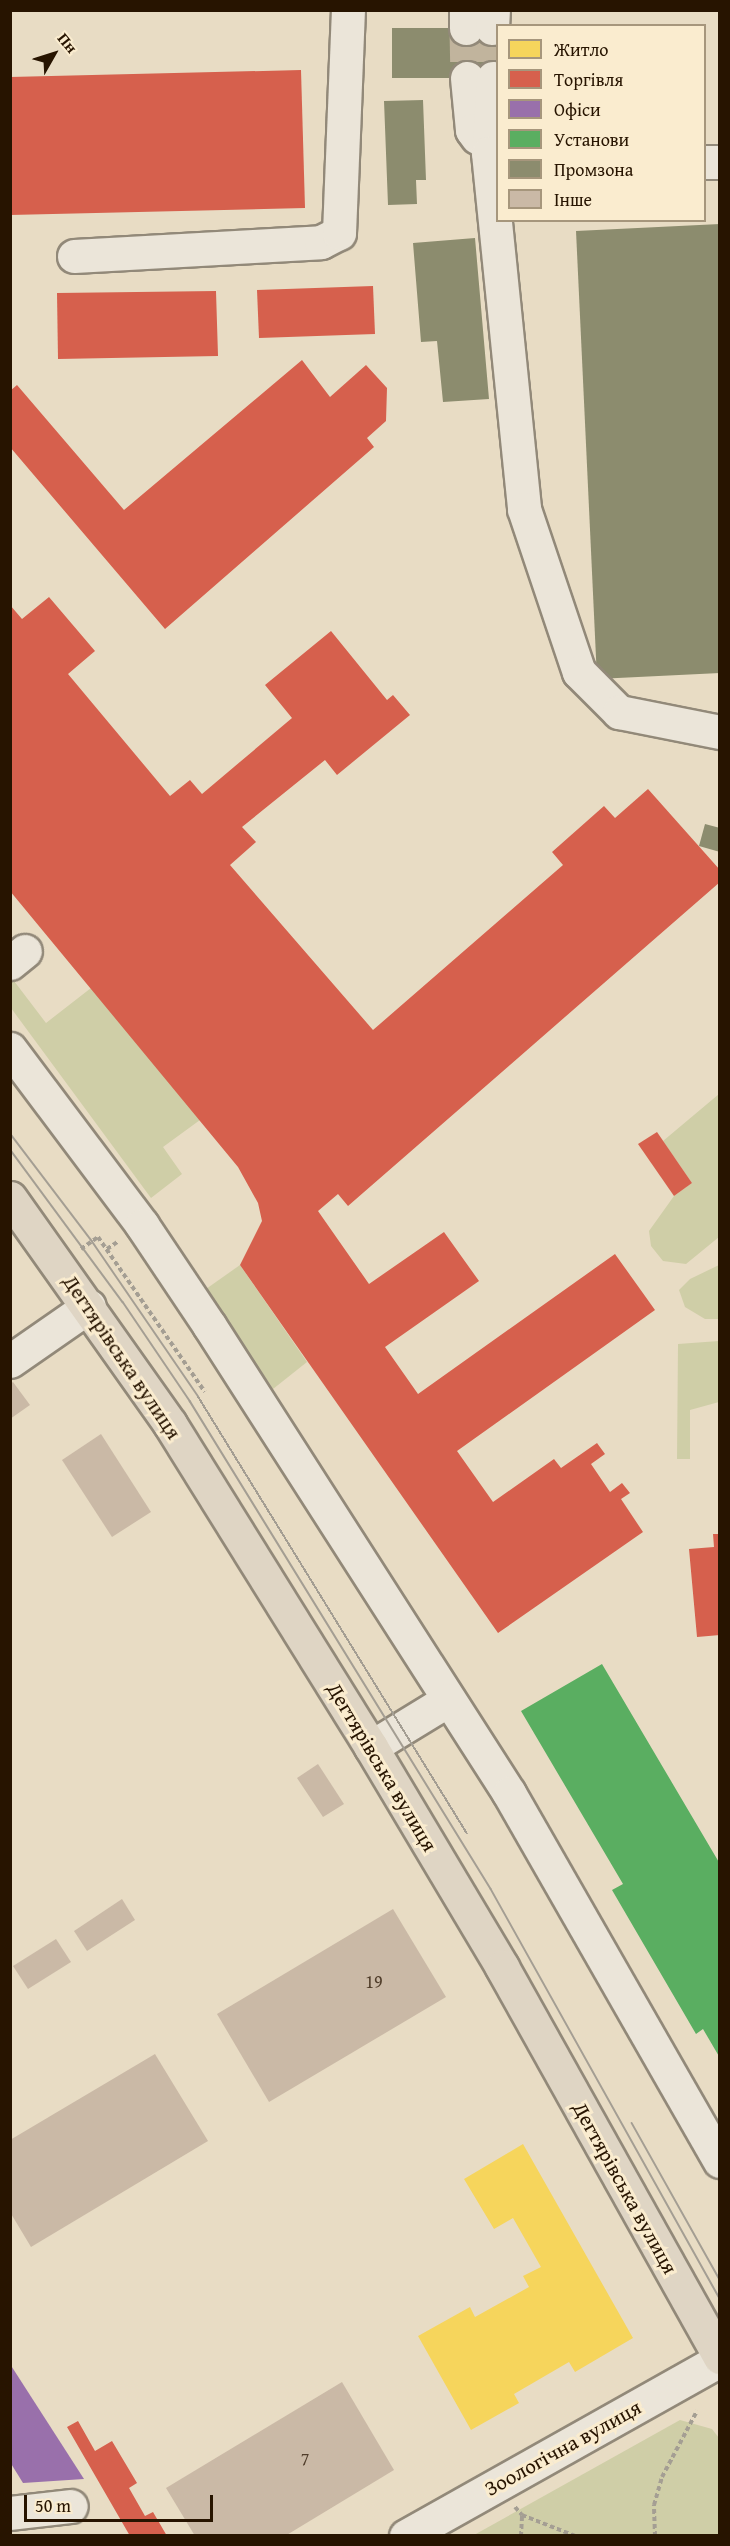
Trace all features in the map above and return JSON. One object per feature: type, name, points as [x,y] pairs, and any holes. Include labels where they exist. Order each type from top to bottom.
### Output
[{"type":"main road","name":"Дегтярівська вулиця","points":[[10,1198],[89,1306],[170,1424],[371,1747],[502,1967],[720,2359]]},
{"type":"street","points":[[74,256],[321,242],[339,233],[348,10]]},
{"type":"street","points":[[480,78],[493,149],[496,184]]},
{"type":"street","points":[[499,222],[524,509],[579,672],[619,712],[720,732]]},
{"type":"street","points":[[10,1049],[142,1225],[509,1793],[720,2161]]},
{"type":"street","points":[[10,1361],[89,1306]]},
{"type":"street","points":[[371,1747],[448,1700]]},
{"type":"street","name":"Зоологічна вулиця","points":[[406,2535],[720,2359]]},
{"type":"street","points":[[10,2513],[71,2506]]},
{"type":"path","points":[[78,1252],[98,1237],[205,1392]]},
{"type":"path","points":[[655,2535],[654,2505],[662,2477],[697,2411]]},
{"type":"path","points":[[513,2504],[522,2515],[574,2535]]},
{"type":"path","points":[[521,2535],[522,2515]]},
{"type":"green space","points":[[11,977],[46,1023],[91,988],[200,1120],[163,1147],[182,1174],[151,1198],[11,1008]]},
{"type":"green space","points":[[719,1094],[719,1237],[686,1264],[663,1261],[651,1246],[649,1231],[674,1196],[692,1183],[663,1141]]},
{"type":"green space","points":[[240,1265],[307,1362],[273,1389],[206,1289]]},
{"type":"green space","points":[[719,1265],[719,1319],[705,1319],[685,1307],[679,1290],[690,1279]]},
{"type":"green space","points":[[719,1341],[719,1402],[690,1410],[690,1459],[677,1459],[678,1344]]},
{"type":"green space","points":[[680,2420],[712,2429],[719,2438],[719,2535],[474,2535]]},
{"type":"building: Житло","points":[[523,2144],[633,2338],[575,2372],[569,2362],[514,2394],[519,2403],[471,2430],[418,2336],[470,2307],[475,2317],[529,2287],[523,2276],[541,2267],[513,2218],[494,2229],[464,2179]]},
{"type":"building: Торгівля","points":[[301,70],[305,208],[10,215],[10,77]]},
{"type":"building: Торгівля","points":[[373,286],[375,334],[259,338],[257,290]]},
{"type":"building: Торгівля","points":[[216,291],[218,356],[58,359],[57,293]]},
{"type":"building: Торгівля","points":[[302,360],[330,397],[366,365],[387,388],[386,421],[367,438],[374,447],[165,629],[10,447],[10,391],[17,385],[124,510]]},
{"type":"building: Торгівля","points":[[49,597],[95,651],[68,674],[170,796],[190,780],[202,794],[292,718],[265,685],[331,631],[387,700],[393,695],[410,715],[337,775],[325,760],[242,827],[256,842],[230,865],[373,1030],[563,865],[552,852],[604,806],[615,818],[648,789],[720,870],[720,882],[348,1206],[338,1194],[318,1211],[369,1284],[444,1232],[479,1281],[385,1347],[418,1394],[615,1254],[655,1310],[457,1451],[493,1502],[554,1459],[561,1468],[597,1443],[605,1454],[591,1464],[610,1492],[622,1483],[630,1493],[621,1499],[643,1532],[498,1633],[240,1265],[262,1221],[258,1203],[238,1167],[10,891],[10,605],[22,619]]},
{"type":"building: Торгівля","points":[[657,1132],[692,1183],[674,1196],[638,1144]]},
{"type":"building: Торгівля","points":[[713,1534],[720,1534],[720,1635],[697,1637],[689,1549],[714,1547]]},
{"type":"building: Торгівля","points":[[78,2421],[95,2451],[112,2441],[137,2483],[129,2488],[145,2516],[153,2512],[167,2536],[130,2536],[67,2427]]},
{"type":"building: Офіси","points":[[10,2364],[84,2479],[23,2483],[10,2462]]},
{"type":"building: Установи","points":[[602,1664],[720,1864],[720,2058],[703,2029],[696,2034],[612,1890],[623,1884],[521,1711]]},
{"type":"building: Промзона","points":[[392,28],[496,28],[496,78],[392,78]]},
{"type":"building: Промзона","points":[[423,100],[426,180],[416,180],[417,204],[388,205],[384,101]]},
{"type":"building: Промзона","points":[[720,224],[720,673],[597,679],[576,231]]},
{"type":"building: Промзона","points":[[475,238],[489,399],[443,402],[437,341],[421,342],[413,243]]},
{"type":"building: Промзона","points":[[705,824],[720,828],[720,852],[699,846]]},
{"type":"building: Інше","points":[[13,1382],[30,1405],[10,1419],[10,1384]]},
{"type":"building: Інше","points":[[101,1434],[151,1512],[112,1537],[62,1460]]},
{"type":"building: Інше","points":[[318,1764],[344,1804],[323,1817],[297,1778]]},
{"type":"building: Інше","points":[[122,1899],[135,1920],[87,1951],[74,1931]]},
{"type":"building: Інше","points":[[393,1909],[446,1997],[269,2102],[217,2014]]},
{"type":"building: Інше","points":[[56,1939],[71,1962],[28,1989],[13,1966]]},
{"type":"building: Інше","points":[[155,2054],[208,2141],[31,2247],[10,2212],[10,2140]]},
{"type":"building: Інше","points":[[342,2382],[394,2470],[285,2536],[195,2536],[166,2488]]},
{"type":"tunnel","points":[[466,28],[467,78]]},
{"type":"tunnel","points":[[492,28],[493,78]]},
{"type":"tram line","points":[[10,1133],[92,1241],[198,1396],[467,1833]]},
{"type":"tram line","points":[[10,1149],[123,1302],[190,1401],[491,1889],[720,2299]]},
{"type":"tram line","points":[[632,2123],[720,2280]]}]
